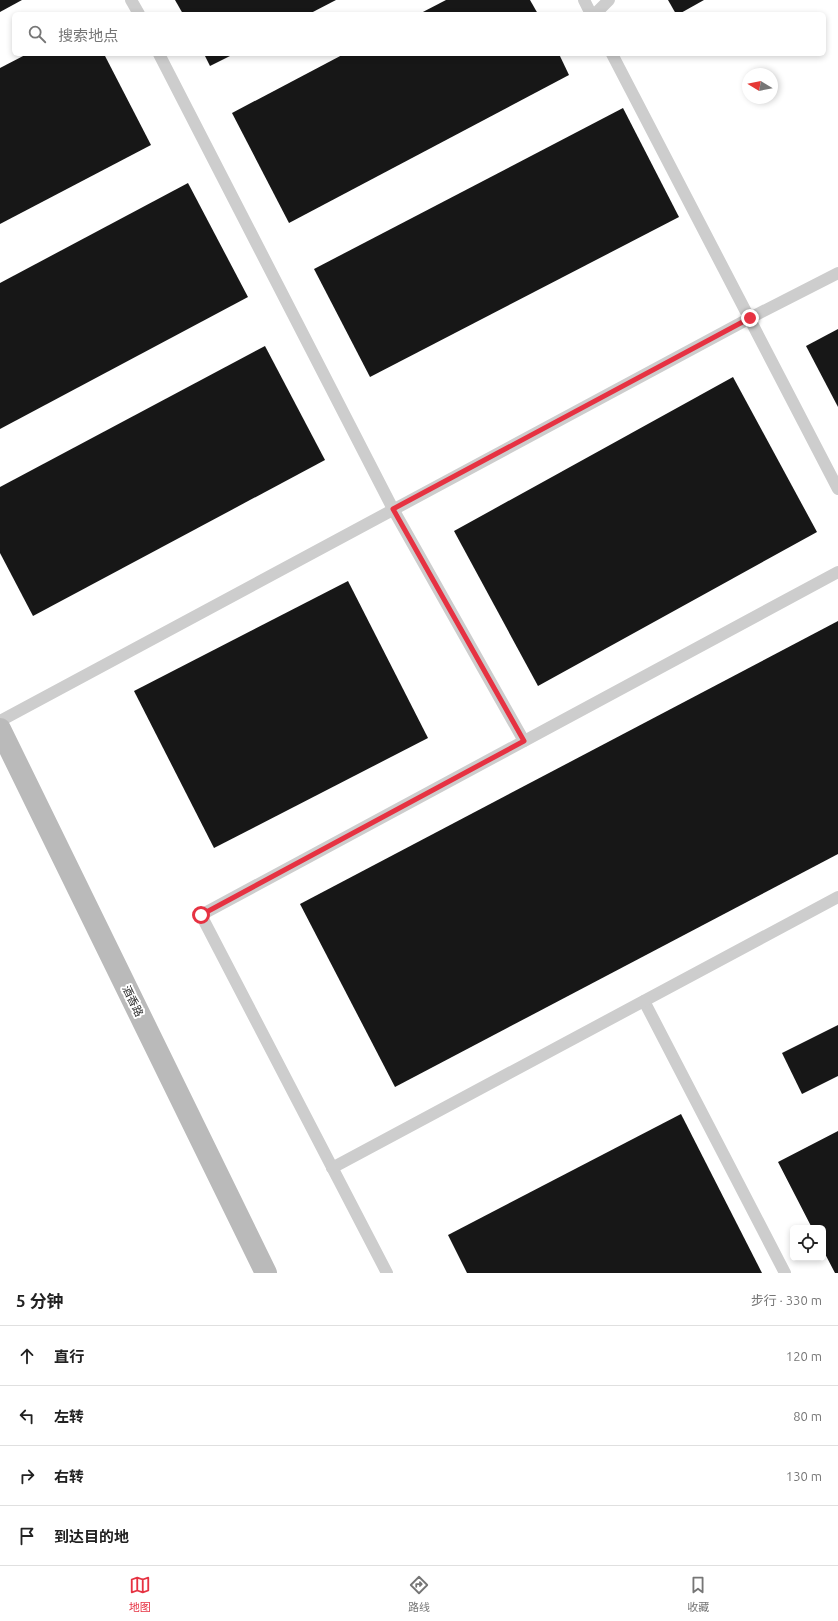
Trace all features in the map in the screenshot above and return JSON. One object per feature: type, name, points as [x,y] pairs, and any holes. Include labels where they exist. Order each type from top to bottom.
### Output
[{"type":"street","name":"酒香路","points":[[0,729],[266,1273]]},
{"type":"lane","points":[[132,0],[138,12]]},
{"type":"lane","points":[[584,0],[590,12]]},
{"type":"lane","points":[[597,12],[610,0]]},
{"type":"lane","points":[[160,56],[393,509],[524,741]]},
{"type":"lane","points":[[613,56],[838,489]]},
{"type":"lane","points":[[0,720],[750,318],[838,273]]},
{"type":"lane","points":[[387,1273],[201,915],[838,572]]},
{"type":"lane","points":[[332,1168],[838,897]]},
{"type":"lane","points":[[644,1001],[785,1273]]},
{"type":"building","points":[[0,0],[22,0],[0,12]]},
{"type":"building","points":[[175,0],[336,0],[313,12],[182,12]]},
{"type":"building","points":[[446,0],[530,0],[537,12],[423,12]]},
{"type":"building","points":[[668,0],[704,0],[683,12],[675,12]]},
{"type":"building","points":[[23,56],[105,56],[151,145],[0,224],[0,68]]},
{"type":"building","points":[[205,56],[230,56],[210,66]]},
{"type":"building","points":[[340,56],[560,56],[569,75],[289,223],[232,113]]},
{"type":"building","points":[[623,108],[679,217],[370,377],[314,269]]},
{"type":"building","points":[[188,183],[248,297],[0,429],[0,283]]},
{"type":"building","points":[[838,329],[838,407],[806,346]]},
{"type":"building","points":[[265,346],[325,460],[33,616],[0,553],[0,487]]},
{"type":"building","points":[[733,377],[817,532],[538,686],[454,531]]},
{"type":"building","points":[[348,581],[428,738],[214,848],[134,691]]},
{"type":"building","points":[[838,621],[838,854],[395,1087],[300,904]]},
{"type":"building","points":[[838,1025],[838,1076],[802,1094],[782,1053]]},
{"type":"building","points":[[681,1114],[762,1273],[467,1273],[448,1235]]},
{"type":"building","points":[[838,1131],[838,1273],[835,1273],[826,1256],[826,1225],[810,1225],[778,1162]]},
{"type":"route","points":[[201,915],[524,741],[393,509],[750,318]]}]
